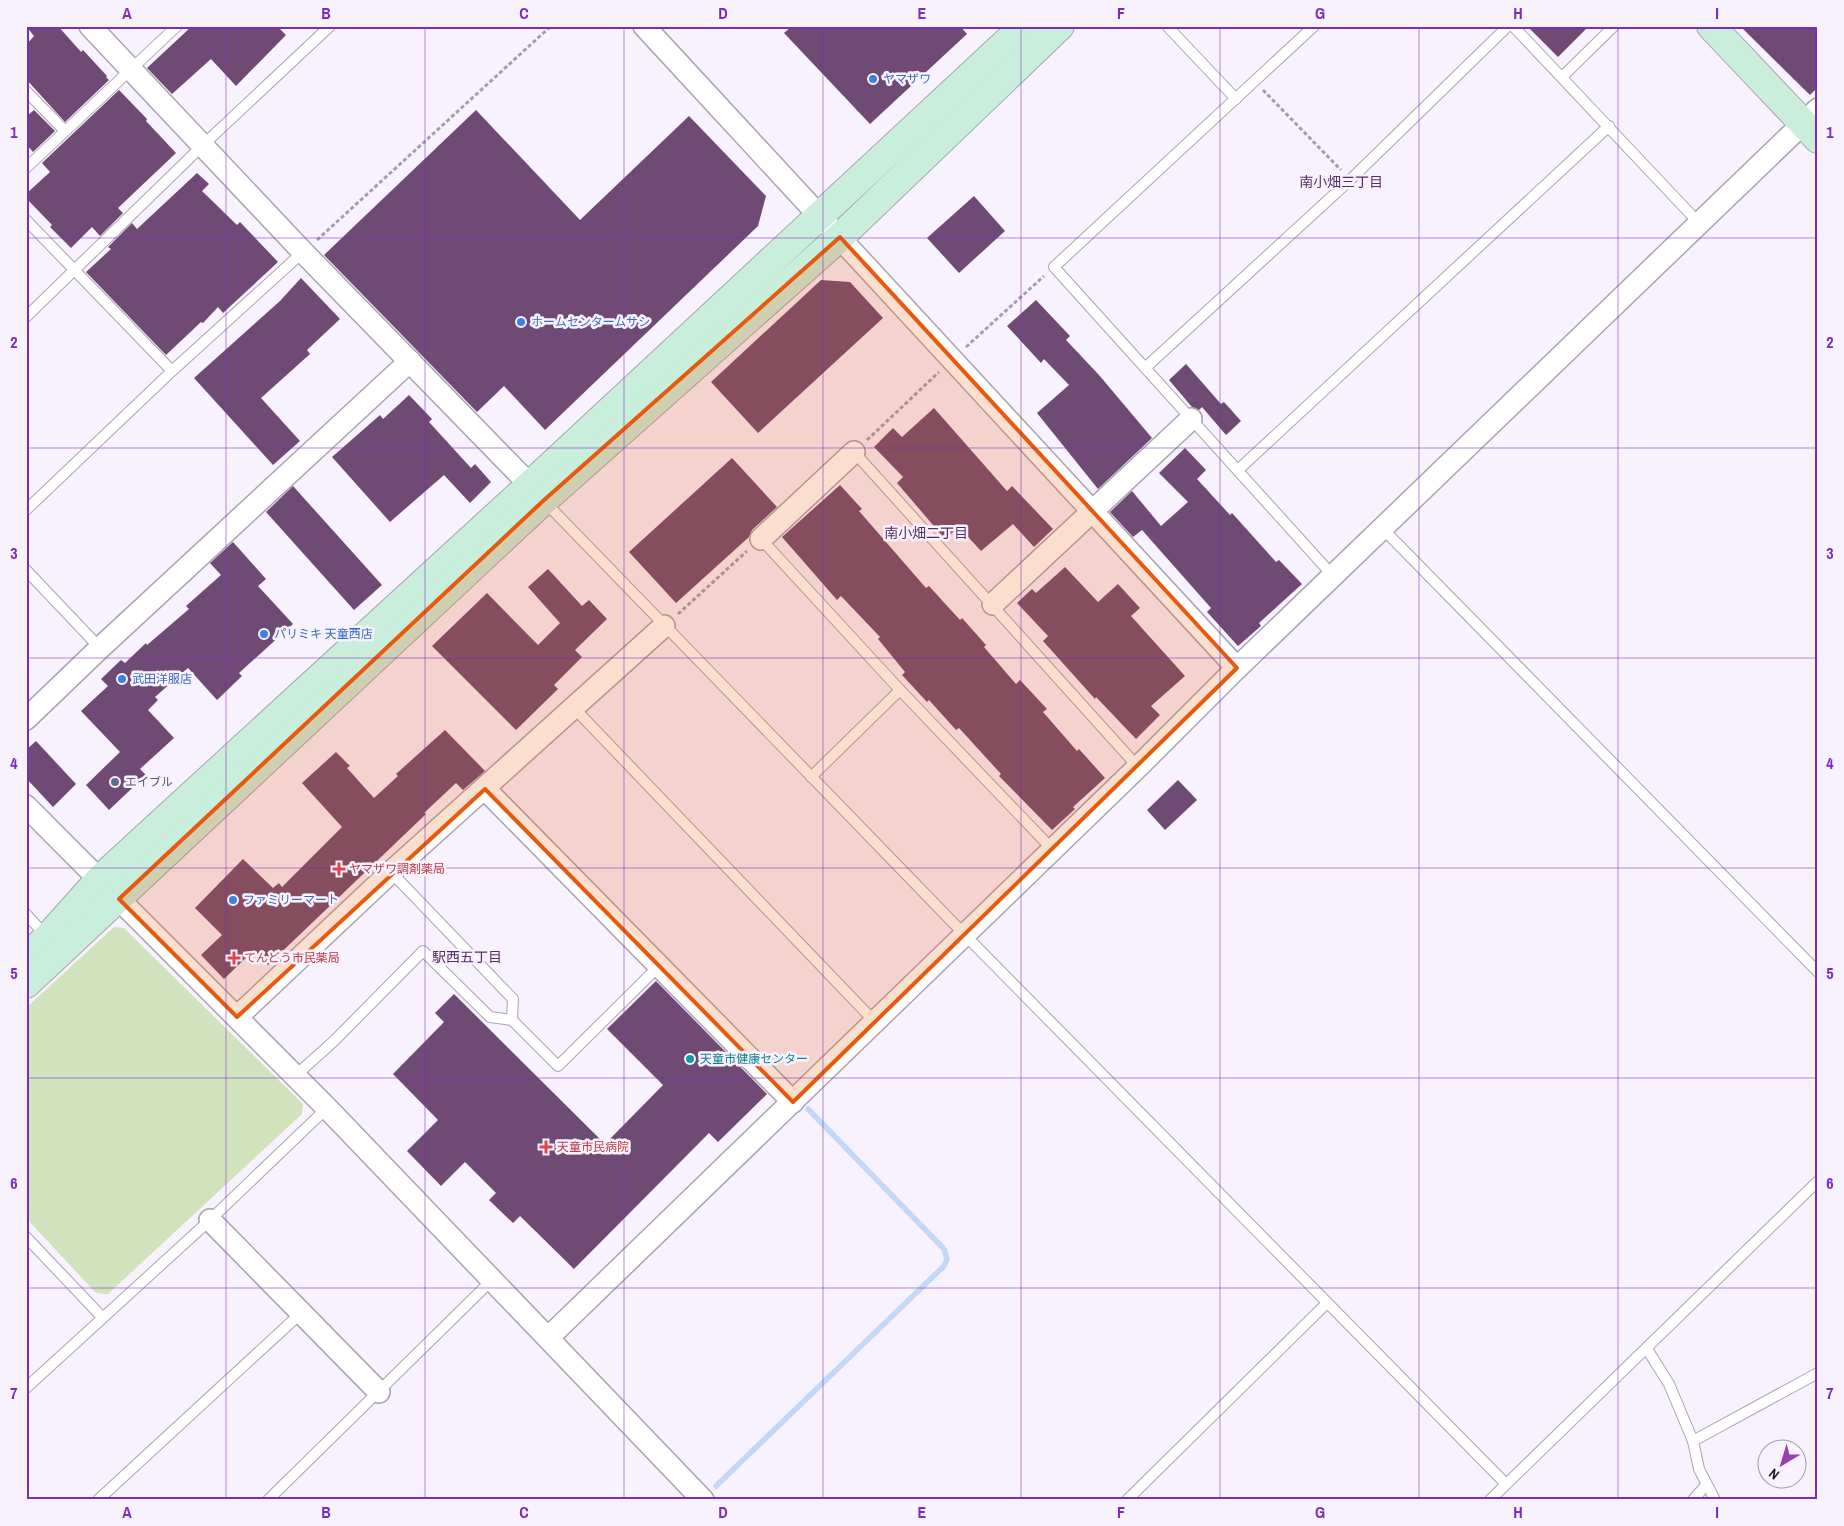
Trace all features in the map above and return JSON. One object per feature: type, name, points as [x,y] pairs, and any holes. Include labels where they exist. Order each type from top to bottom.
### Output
[{"type":"street","points":[[90,26],[303,252],[537,493]]},
{"type":"street","points":[[644,26],[1237,668]]},
{"type":"street","points":[[26,984],[119,899],[820,216],[1024,26]]},
{"type":"street","points":[[26,957],[48,937],[99,880],[537,493],[840,237],[1060,26]]},
{"type":"street","points":[[548,1337],[793,1102],[874,1020],[1053,850],[1237,668],[1334,577],[1698,222],[1813,124],[1710,26]]},
{"type":"street","points":[[26,719],[410,361]]},
{"type":"street","points":[[993,604],[1191,419]]},
{"type":"street","points":[[761,539],[854,452]]},
{"type":"street","points":[[237,1017],[391,872],[664,626]]},
{"type":"street","points":[[485,789],[793,1102]]},
{"type":"street","points":[[26,806],[327,1108],[704,1500]]},
{"type":"street","points":[[210,1220],[379,1392]]},
{"type":"lane","points":[[26,168],[177,26]]},
{"type":"lane","points":[[26,316],[202,146],[330,26]]},
{"type":"lane","points":[[1166,26],[1236,99]]},
{"type":"lane","points":[[1314,26],[1054,267],[1334,577]]},
{"type":"lane","points":[[1145,368],[1350,180],[1508,26]]},
{"type":"lane","points":[[1513,26],[1610,126],[1698,222]]},
{"type":"lane","points":[[1562,77],[1614,26]]},
{"type":"lane","points":[[26,91],[65,131]]},
{"type":"lane","points":[[1238,470],[1610,126]]},
{"type":"lane","points":[[26,220],[172,371]]},
{"type":"lane","points":[[26,510],[172,371],[303,252]]},
{"type":"lane","points":[[854,452],[1138,767]]},
{"type":"lane","points":[[537,493],[965,935],[1506,1484]]},
{"type":"lane","points":[[1383,529],[1818,972]]},
{"type":"lane","points":[[761,539],[900,690],[1053,850]]},
{"type":"lane","points":[[26,570],[100,648]]},
{"type":"lane","points":[[811,777],[900,690]]},
{"type":"lane","points":[[574,708],[874,1020]]},
{"type":"lane","points":[[391,872],[513,999],[512,1020]]},
{"type":"lane","points":[[26,914],[48,937]]},
{"type":"lane","points":[[295,1076],[334,1041],[423,951],[490,1017],[512,1020],[558,1066],[659,966]]},
{"type":"lane","points":[[26,1388],[210,1220],[327,1108]]},
{"type":"lane","points":[[1490,1500],[1818,1181]]},
{"type":"lane","points":[[26,1238],[102,1317]]},
{"type":"lane","points":[[268,1500],[493,1279]]},
{"type":"lane","points":[[1127,1500],[1327,1303]]},
{"type":"lane","points":[[98,1500],[301,1313]]},
{"type":"lane","points":[[1647,1349],[1669,1384],[1693,1441],[1699,1469],[1715,1500]]},
{"type":"lane","points":[[1693,1441],[1818,1373]]},
{"type":"lane","points":[[1693,1500],[1706,1485]]},
{"type":"path","points":[[303,252],[551,26]]},
{"type":"path","points":[[1254,81],[1350,180]]},
{"type":"path","points":[[854,452],[1054,267]]},
{"type":"path","points":[[664,626],[761,539]]},
{"type":"highlighted area","points":[[840,237],[1237,668],[793,1102],[485,789],[237,1017],[119,899],[543,501]]},
{"type":"green space","points":[[114,927],[124,928],[303,1104],[302,1114],[108,1294],[96,1293],[26,1218],[26,1008]]},
{"type":"building","points":[[26,26],[58,26],[81,52],[83,50],[109,80],[65,122],[26,79],[26,45],[34,36]]},
{"type":"building","points":[[192,26],[277,26],[286,35],[236,86],[211,59],[172,94],[147,68]]},
{"type":"building","name":"ヤマザワ","points":[[792,26],[960,26],[967,34],[870,124],[784,33]]},
{"type":"building","points":[[1527,26],[1589,26],[1558,57]]},
{"type":"building","points":[[1740,26],[1818,26],[1818,87],[1810,95]]},
{"type":"building","points":[[119,90],[176,153],[118,208],[123,213],[100,236],[92,227],[71,248],[50,227],[52,225],[26,198],[26,194],[50,172],[42,163]]},
{"type":"building","points":[[34,110],[55,131],[33,152],[26,144],[26,117]]},
{"type":"building","name":"ホームセンタームサシ","points":[[476,110],[580,220],[689,116],[766,196],[758,226],[545,430],[504,386],[477,412],[324,255]]},
{"type":"building","points":[[197,173],[209,184],[202,191],[237,225],[240,222],[278,262],[223,313],[218,307],[203,323],[201,322],[166,355],[86,272],[111,249],[108,247],[132,223],[137,229]]},
{"type":"building","points":[[974,196],[1005,231],[959,273],[927,238]]},
{"type":"building","points":[[301,278],[340,319],[307,350],[310,354],[261,398],[300,441],[273,465],[194,378],[280,301]]},
{"type":"building","points":[[821,280],[850,282],[883,318],[758,433],[711,382]]},
{"type":"building","points":[[1036,300],[1070,336],[1066,340],[1099,375],[1152,438],[1098,489],[1037,413],[1069,385],[1044,359],[1041,363],[1007,326]]},
{"type":"building","points":[[1186,364],[1221,404],[1224,402],[1241,421],[1226,435],[1202,407],[1199,410],[1192,407],[1169,380]]},
{"type":"building","points":[[409,395],[432,419],[429,422],[471,468],[475,464],[491,482],[470,503],[444,475],[390,522],[332,457],[380,415],[383,419]]},
{"type":"building","points":[[934,408],[1007,491],[1012,486],[1053,529],[1034,547],[1013,524],[981,551],[959,527],[945,539],[897,483],[903,477],[874,447],[893,428],[902,437]]},
{"type":"building","points":[[1185,448],[1206,470],[1197,479],[1230,515],[1232,513],[1276,562],[1279,560],[1302,584],[1259,623],[1261,626],[1238,646],[1207,612],[1211,608],[1142,530],[1133,537],[1110,512],[1132,491],[1161,526],[1188,502],[1159,473]]},
{"type":"building","points":[[732,458],[777,507],[752,530],[749,537],[676,603],[629,552]]},
{"type":"building","points":[[840,485],[862,509],[859,511],[926,588],[929,586],[960,620],[962,618],[1016,684],[1020,680],[1047,709],[1043,712],[1077,751],[1079,749],[1105,778],[1073,807],[1075,809],[1052,830],[999,776],[1001,774],[959,728],[956,730],[929,700],[927,702],[902,675],[905,672],[878,639],[880,637],[841,596],[837,600],[782,537]]},
{"type":"building","points":[[293,486],[382,585],[354,610],[266,512]]},
{"type":"building","points":[[233,542],[266,579],[258,586],[293,624],[239,673],[242,676],[217,700],[188,668],[155,697],[158,700],[148,710],[174,738],[140,769],[146,775],[109,810],[86,785],[120,752],[81,711],[108,686],[101,679],[121,660],[125,663],[146,643],[147,645],[189,609],[186,606],[221,575],[210,563]]},
{"type":"building","points":[[1065,567],[1098,602],[1118,584],[1140,608],[1131,616],[1185,676],[1151,706],[1160,715],[1136,739],[1096,697],[1095,699],[1043,641],[1048,636],[1017,603],[1032,589],[1036,593]]},
{"type":"building","points":[[548,569],[582,606],[589,600],[607,619],[575,650],[582,657],[554,685],[558,689],[516,730],[432,646],[487,593],[538,645],[560,623],[528,587]]},
{"type":"building","points":[[445,730],[485,771],[463,790],[456,783],[268,965],[254,950],[224,979],[201,955],[222,935],[195,908],[243,859],[273,888],[279,883],[282,887],[342,827],[302,783],[336,752],[350,766],[347,768],[374,798],[398,776],[396,774]]},
{"type":"building","points":[[36,741],[76,784],[53,807],[26,778],[26,750]]},
{"type":"building","points":[[1178,780],[1197,800],[1165,830],[1147,810]]},
{"type":"building","name":"天童市民病院","points":[[656,981],[767,1094],[718,1142],[709,1133],[574,1269],[520,1216],[513,1223],[489,1200],[496,1193],[465,1162],[441,1186],[407,1151],[438,1120],[393,1074],[444,1022],[435,1013],[454,994],[605,1144],[663,1085],[607,1029]]},
{"type":"waterway","points":[[716,1486],[944,1266],[947,1259],[944,1249],[808,1109]]},
{"type":"place","name":"ヤマザワ","points":[[873,79]]},
{"type":"place","name":"ホームセンタームサシ","points":[[521,322]]},
{"type":"place","name":"パリミキ 天童西店","points":[[264,634]]},
{"type":"place","name":"武田洋服店","points":[[122,679]]},
{"type":"place","name":"エイブル","points":[[115,782]]},
{"type":"place","name":"ヤマザワ調剤薬局","points":[[339,869]]},
{"type":"place","name":"ファミリーマート","points":[[233,900]]},
{"type":"place","name":"てんどう市民薬局","points":[[234,958]]},
{"type":"place","name":"天童市健康センター","points":[[690,1059]]},
{"type":"place","name":"天童市民病院","points":[[546,1147]]},
{"type":"district","name":"南小畑三丁目","points":[[1341,182]]},
{"type":"district","name":"南小畑二丁目","points":[[926,533]]},
{"type":"district","name":"駅西五丁目","points":[[467,957]]}]
